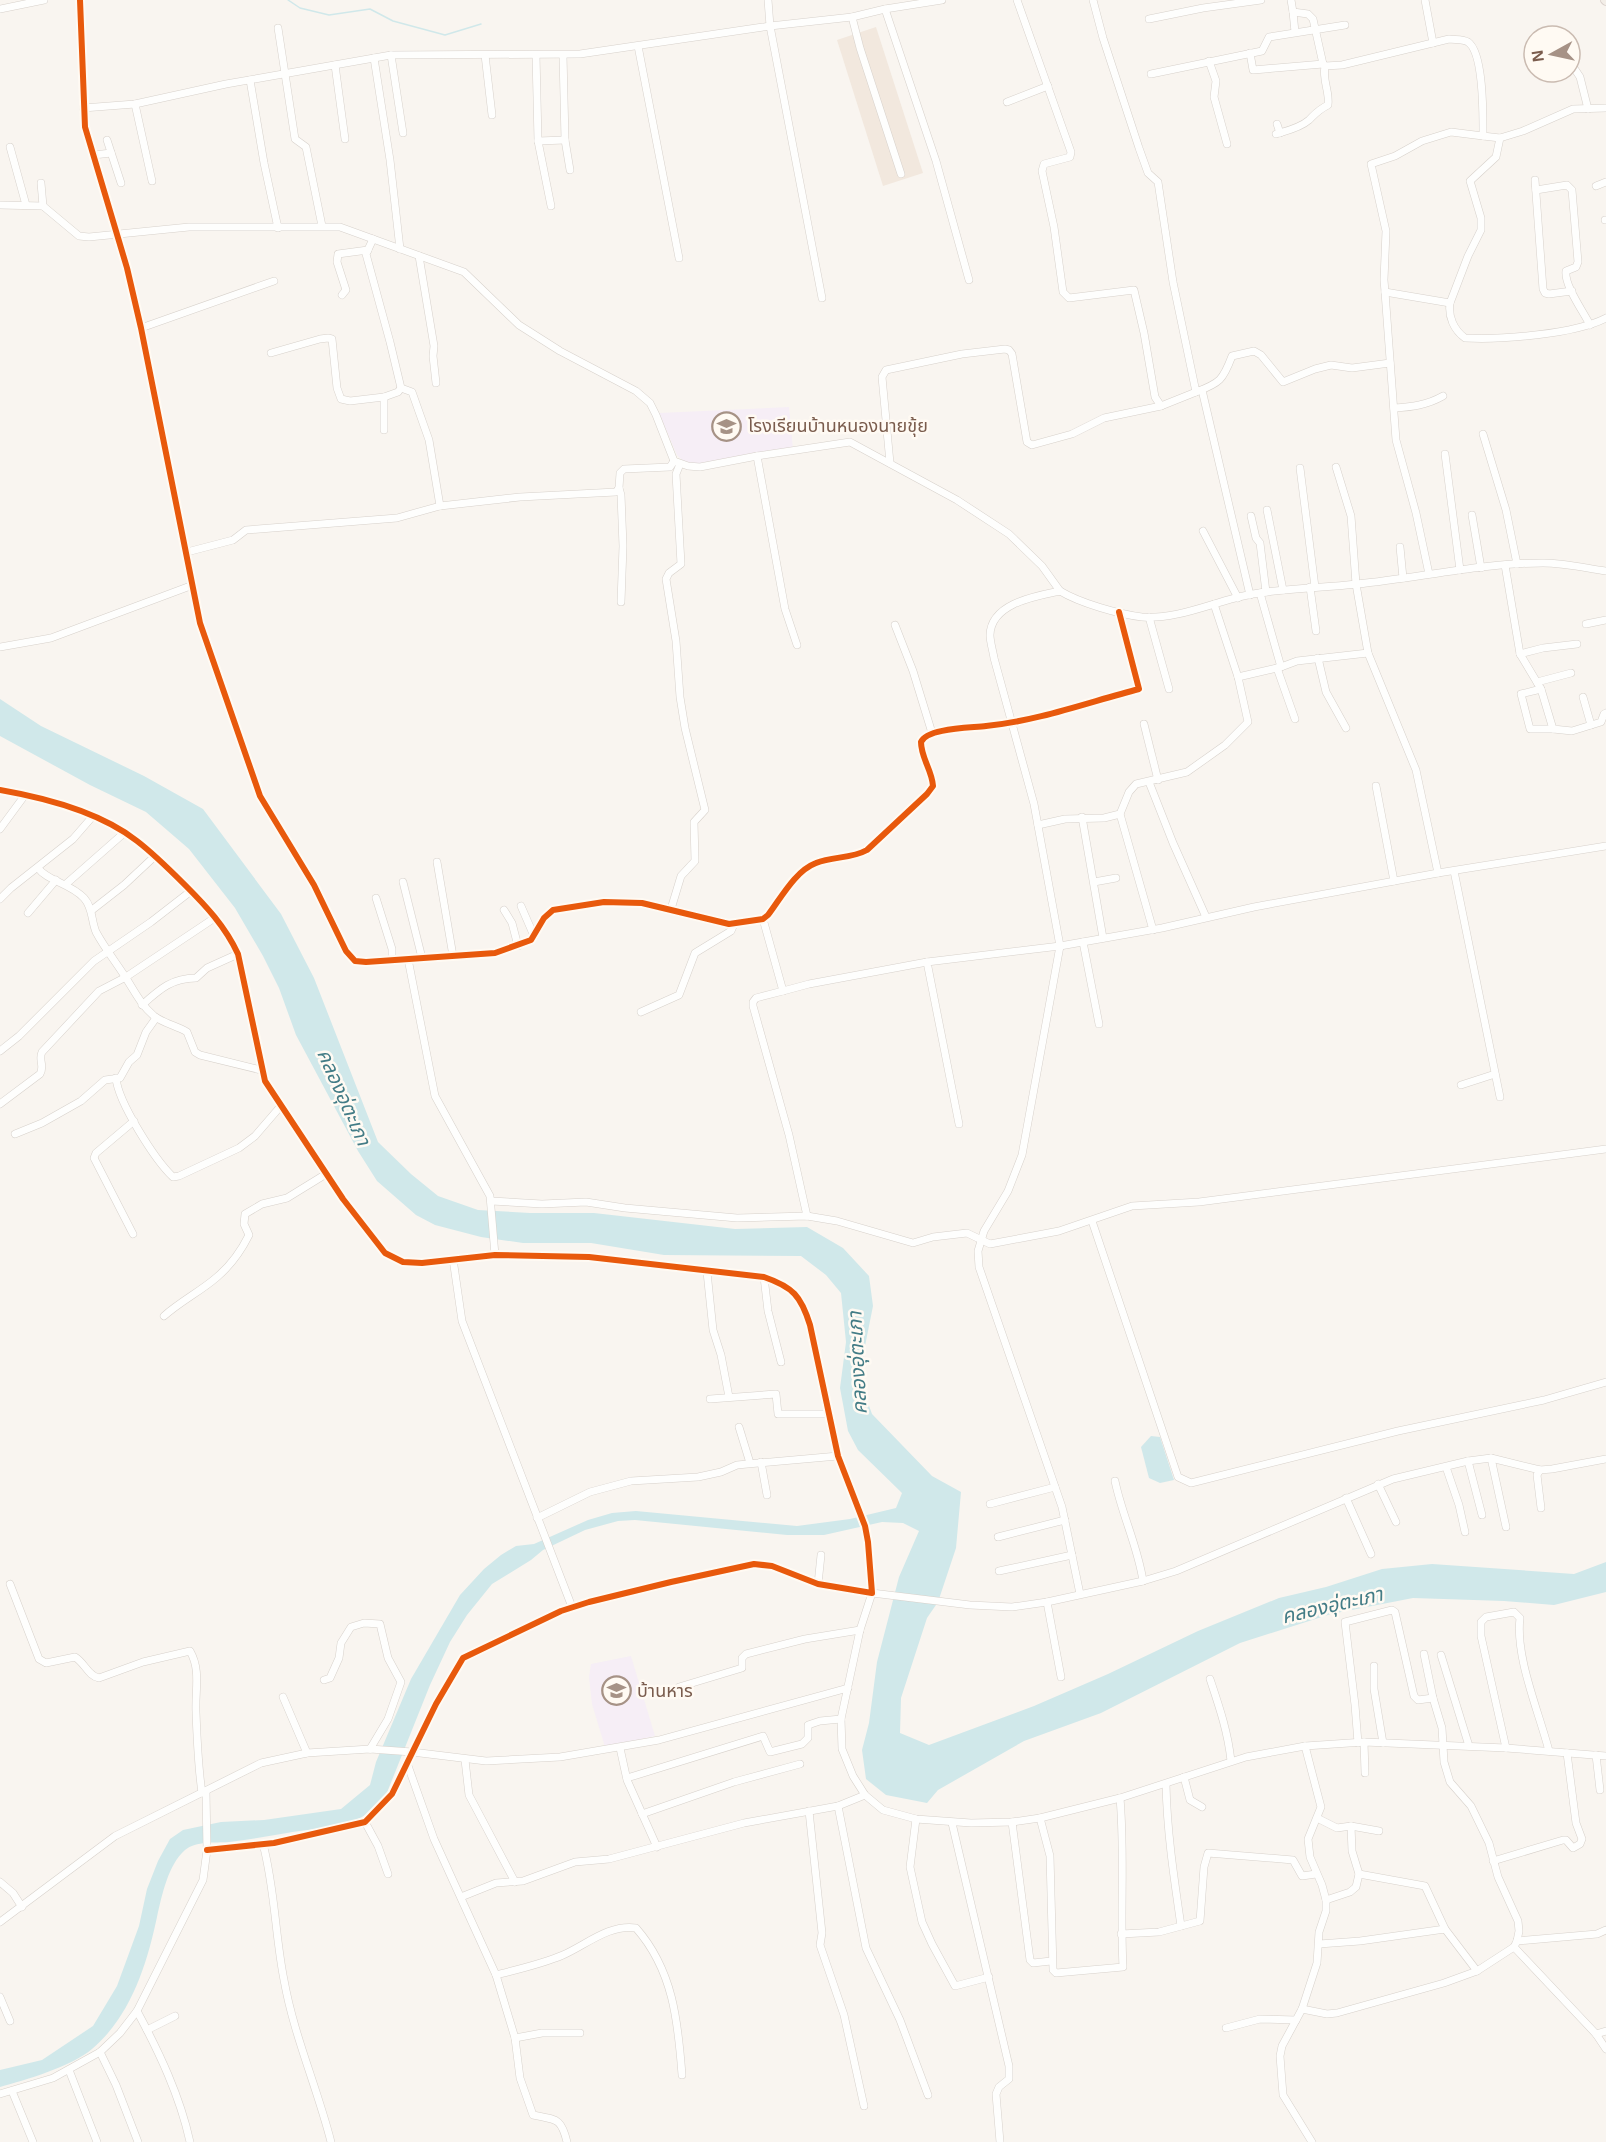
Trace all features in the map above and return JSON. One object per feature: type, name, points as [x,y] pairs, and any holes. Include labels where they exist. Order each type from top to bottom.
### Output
[{"type":"street","points":[[0,9],[44,0]]},
{"type":"street","points":[[80,0],[85,127],[119,234],[141,328],[200,622],[260,796],[314,885],[346,951],[355,962],[495,953],[531,940],[544,918],[553,910],[604,902],[642,903],[734,924],[763,919],[804,869],[817,862],[858,855],[867,850],[927,795],[933,786],[932,777],[922,755],[923,738],[932,733],[1012,723],[1139,689],[1119,612]]},
{"type":"street","points":[[768,0],[770,26],[822,298]]},
{"type":"street","points":[[83,108],[135,104],[250,80],[391,55],[563,56],[770,26],[852,17],[942,0]]},
{"type":"street","points":[[1017,0],[1071,152],[1070,157],[1066,160],[1044,164],[1042,171],[1064,292],[1069,298],[1134,290],[1155,398],[1161,406]]},
{"type":"street","points":[[1093,0],[1103,38],[1148,173],[1158,182],[1173,282],[1250,595]]},
{"type":"street","points":[[1149,19],[1203,8],[1262,0]]},
{"type":"street","points":[[1291,0],[1295,32]]},
{"type":"street","points":[[1425,0],[1432,43]]},
{"type":"street","points":[[885,9],[936,161],[969,280]]},
{"type":"street","points":[[1277,124],[1278,133],[1293,129],[1308,121],[1316,111],[1328,105],[1329,98],[1313,19],[1308,14],[1293,12]]},
{"type":"street","points":[[852,17],[901,174]]},
{"type":"street","points":[[1151,74],[1209,60],[1262,51],[1269,37],[1345,25]]},
{"type":"street","points":[[278,28],[295,139],[306,147],[322,226]]},
{"type":"street","points":[[1250,53],[1253,70],[1342,65],[1449,39],[1466,41],[1471,45],[1477,60],[1482,87],[1483,136]]},
{"type":"street","points":[[638,46],[679,258]]},
{"type":"street","points":[[391,55],[403,133]]},
{"type":"street","points":[[485,55],[492,115]]},
{"type":"street","points":[[536,55],[538,141],[551,206]]},
{"type":"street","points":[[563,56],[565,140],[570,170]]},
{"type":"street","points":[[374,58],[390,160],[400,249]]},
{"type":"street","points":[[1209,60],[1216,81],[1215,98],[1227,144]]},
{"type":"street","points":[[335,65],[345,139]]},
{"type":"street","points":[[250,80],[278,228]]},
{"type":"street","points":[[1582,84],[1588,109]]},
{"type":"street","points":[[1006,102],[1048,86]]},
{"type":"street","points":[[135,104],[152,181]]},
{"type":"street","points":[[1429,574],[1416,513],[1396,440],[1384,280],[1386,231],[1371,164],[1395,156],[1422,141],[1451,132],[1500,138],[1535,128],[1573,109],[1606,108]]},
{"type":"street","points":[[1500,138],[1497,157],[1470,181],[1481,218],[1480,230],[1450,303],[1449,311],[1455,328],[1466,338],[1481,339],[1590,325],[1606,318]]},
{"type":"street","points":[[107,140],[121,183]]},
{"type":"street","points":[[538,141],[565,140]]},
{"type":"street","points":[[10,147],[26,205]]},
{"type":"street","points":[[93,155],[111,153]]},
{"type":"street","points":[[1535,180],[1545,293],[1572,291]]},
{"type":"street","points":[[1596,186],[1606,182]]},
{"type":"street","points":[[41,183],[42,206]]},
{"type":"street","points":[[1536,190],[1567,185],[1572,190],[1578,262],[1565,274],[1590,325]]},
{"type":"street","points":[[0,205],[42,206],[79,236],[189,227],[340,227],[464,272],[519,325],[561,351],[636,391],[650,403],[677,462],[681,564],[669,573],[666,579],[685,728],[705,810],[694,822],[695,861],[681,876],[671,909]]},
{"type":"street","points":[[271,353],[320,339],[332,339],[337,388],[341,399],[350,401],[384,398],[398,392],[400,388],[390,342],[366,254],[373,239]]},
{"type":"street","points":[[342,295],[346,290],[337,262],[338,254],[368,250]]},
{"type":"street","points":[[420,256],[434,346],[436,383]]},
{"type":"street","points":[[141,328],[274,281]]},
{"type":"street","points":[[1385,292],[1450,303]]},
{"type":"street","points":[[891,464],[882,377],[886,370],[962,354],[1009,350],[1012,354],[1028,442],[1032,445],[1072,434],[1104,418],[1161,406],[1220,382],[1226,375],[1232,356],[1254,351],[1261,355],[1283,382],[1331,365],[1352,368],[1390,363]]},
{"type":"street","points":[[400,388],[412,392],[429,440],[440,506]]},
{"type":"street","points":[[1394,408],[1431,403],[1443,396]]},
{"type":"street","points":[[384,398],[384,430]]},
{"type":"street","points":[[1483,434],[1506,510],[1517,564]]},
{"type":"street","points":[[621,602],[623,546],[620,473],[624,468],[670,467],[677,462],[700,467],[850,442],[957,500],[1009,534],[1042,566],[1060,591],[1119,612],[1164,616],[1250,595],[1283,590],[1356,584],[1504,565],[1545,563],[1606,571]]},
{"type":"street","points":[[1445,454],[1460,570]]},
{"type":"street","points":[[757,456],[785,609],[797,645]]},
{"type":"street","points":[[1336,466],[1351,516],[1356,584],[1368,654],[1416,770],[1438,873]]},
{"type":"street","points":[[1300,468],[1316,631]]},
{"type":"street","points":[[187,552],[233,540],[246,530],[397,518],[440,506],[520,497],[616,492],[620,488]]},
{"type":"street","points":[[1267,510],[1283,590]]},
{"type":"street","points":[[1472,515],[1481,568]]},
{"type":"street","points":[[1251,516],[1256,538],[1260,543],[1263,593],[1279,668],[1295,719]]},
{"type":"street","points":[[1203,531],[1238,598]]},
{"type":"street","points":[[1400,547],[1402,578]]},
{"type":"street","points":[[1504,565],[1520,654],[1539,685],[1553,729]]},
{"type":"street","points":[[0,647],[51,638],[193,585]]},
{"type":"street","points":[[1060,591],[1008,606],[996,619],[990,634],[994,658],[1034,804],[1060,946],[1022,1155],[1008,1191],[984,1232],[978,1251],[979,1267],[1065,1520],[1080,1594]]},
{"type":"street","points":[[1153,930],[1120,814],[1129,792],[1136,784],[1187,772],[1225,746],[1248,722],[1238,677],[1214,604]]},
{"type":"street","points":[[1149,616],[1169,689]]},
{"type":"street","points":[[1586,624],[1606,620]]},
{"type":"street","points":[[895,625],[913,671],[932,733]]},
{"type":"street","points":[[1520,654],[1543,648],[1577,644]]},
{"type":"street","points":[[1238,677],[1279,668],[1297,661],[1368,654]]},
{"type":"street","points":[[1318,658],[1326,692],[1346,728]]},
{"type":"street","points":[[1571,673],[1521,694],[1530,729],[1572,731],[1601,722],[1606,713]]},
{"type":"street","points":[[1582,697],[1591,725]]},
{"type":"street","points":[[1144,724],[1158,780]]},
{"type":"street","points":[[1149,782],[1206,917]]},
{"type":"street","points":[[1376,786],[1394,881]]},
{"type":"street","points":[[0,790],[51,800],[93,816],[136,840],[216,917],[229,934],[238,954],[265,1081],[280,1107],[369,1236],[385,1253],[403,1262],[422,1263],[495,1255],[589,1257],[764,1277],[784,1284],[794,1292],[804,1306],[810,1325],[838,1456],[862,1515],[868,1542],[872,1593],[860,1630],[841,1719],[842,1749],[853,1776],[865,1795],[883,1810],[916,1819],[952,1823],[1012,1822],[1040,1818],[1120,1798],[1231,1761],[1305,1746],[1361,1742],[1506,1748],[1606,1756]]},
{"type":"street","points":[[0,829],[25,795]]},
{"type":"street","points":[[1038,825],[1082,817],[1104,818],[1120,814]]},
{"type":"street","points":[[0,899],[73,839],[93,816]]},
{"type":"street","points":[[1082,817],[1103,938]]},
{"type":"street","points":[[66,884],[124,833]]},
{"type":"street","points":[[807,1216],[789,1135],[753,1002],[756,998],[809,984],[927,962],[1060,946],[1153,930],[1206,917],[1394,881],[1606,846]]},
{"type":"street","points":[[92,910],[124,885],[154,856]]},
{"type":"street","points":[[437,862],[453,956]]},
{"type":"street","points":[[38,868],[43,874],[66,884],[84,898],[92,910],[95,930],[108,952],[142,1005],[156,1018],[187,1032],[195,1052],[200,1055],[261,1070]]},
{"type":"street","points":[[1454,871],[1500,1097]]},
{"type":"street","points":[[1094,882],[1116,878]]},
{"type":"street","points":[[28,913],[56,880]]},
{"type":"street","points":[[403,882],[422,958]]},
{"type":"street","points":[[0,1051],[19,1036],[93,961],[151,922],[191,891]]},
{"type":"street","points":[[376,898],[392,949],[392,960]]},
{"type":"street","points":[[521,906],[534,936]]},
{"type":"street","points":[[504,910],[512,923],[518,946]]},
{"type":"street","points":[[0,1104],[40,1074],[43,1066],[40,1058],[42,1052],[99,991],[126,977],[216,917]]},
{"type":"street","points":[[763,919],[783,991]]},
{"type":"street","points":[[641,1012],[679,995],[695,953],[731,931],[734,924]]},
{"type":"street","points":[[1083,942],[1099,1024]]},
{"type":"street","points":[[142,1005],[174,981],[182,978],[196,978],[207,968],[238,954]]},
{"type":"street","points":[[408,959],[435,1096],[483,1181],[491,1202],[495,1255]]},
{"type":"street","points":[[927,962],[959,1124]]},
{"type":"street","points":[[15,1134],[42,1123],[81,1101],[105,1080],[120,1077],[129,1062],[137,1055],[146,1032],[156,1018]]},
{"type":"street","points":[[1461,1085],[1495,1074]]},
{"type":"street","points":[[116,1078],[119,1094],[134,1121],[173,1177],[180,1176],[239,1148],[255,1136],[280,1107]]},
{"type":"street","points":[[133,1234],[94,1158],[96,1153],[134,1121]]},
{"type":"street","points":[[491,1202],[542,1204],[586,1202],[625,1208],[737,1218],[807,1216],[837,1221],[913,1243],[933,1237],[967,1233],[990,1244],[1059,1232],[1138,1205],[1199,1202],[1606,1149]]},
{"type":"street","points":[[164,1316],[218,1276],[231,1261],[249,1235],[244,1224],[245,1214],[262,1204],[287,1198],[326,1174]]},
{"type":"street","points":[[1092,1221],[1178,1476],[1191,1483],[1398,1431],[1544,1400],[1606,1382]]},
{"type":"street","points":[[453,1259],[462,1321],[572,1607]]},
{"type":"street","points":[[707,1272],[713,1330],[721,1355],[729,1397]]},
{"type":"street","points":[[764,1277],[768,1311],[782,1362]]},
{"type":"street","points":[[710,1399],[776,1394],[778,1414],[829,1414]]},
{"type":"street","points":[[739,1427],[750,1463]]},
{"type":"street","points":[[537,1518],[590,1492],[632,1481],[698,1477],[750,1463],[838,1456]]},
{"type":"street","points":[[1491,1458],[1506,1527]]},
{"type":"street","points":[[207,1850],[263,1844],[365,1822],[392,1794],[436,1704],[463,1659],[572,1607],[754,1564],[772,1566],[818,1584],[872,1593],[938,1602],[1012,1607],[1047,1602],[1143,1581],[1205,1559],[1378,1484],[1468,1461],[1491,1458],[1540,1470],[1606,1460]]},
{"type":"street","points":[[1468,1461],[1482,1515]]},
{"type":"street","points":[[761,1462],[767,1495]]},
{"type":"street","points":[[1446,1467],[1459,1505],[1465,1533]]},
{"type":"street","points":[[1540,1470],[1537,1474],[1541,1509]]},
{"type":"street","points":[[1115,1481],[1121,1510],[1136,1548],[1143,1581]]},
{"type":"street","points":[[1378,1484],[1396,1522]]},
{"type":"street","points":[[990,1504],[1055,1487]]},
{"type":"street","points":[[1346,1498],[1371,1554]]},
{"type":"street","points":[[998,1537],[1065,1520]]},
{"type":"street","points":[[818,1584],[821,1555]]},
{"type":"street","points":[[999,1571],[1072,1555]]},
{"type":"street","points":[[0,2094],[53,2078],[69,2070],[100,2052],[120,2032],[137,2011],[203,1880],[207,1850],[207,1818],[197,1752],[198,1676],[190,1651],[143,1662],[99,1678],[94,1677],[79,1659],[42,1662],[9,1584]]},
{"type":"street","points":[[1047,1602],[1061,1677]]},
{"type":"street","points":[[1365,1773],[1345,1622],[1392,1610],[1395,1612],[1414,1696],[1418,1700],[1433,1698]]},
{"type":"street","points":[[1506,1748],[1481,1636],[1482,1622],[1486,1617],[1514,1612],[1520,1618],[1518,1634],[1549,1752]]},
{"type":"street","points":[[324,1680],[330,1678],[339,1658],[341,1643],[351,1627],[364,1623],[380,1624],[388,1658],[401,1682],[388,1719],[370,1749]]},
{"type":"street","points":[[679,1687],[742,1668],[742,1658],[746,1654],[805,1639],[860,1630]]},
{"type":"street","points":[[1424,1654],[1442,1728],[1444,1762],[1450,1782],[1471,1806],[1481,1823],[1498,1877],[1518,1921],[1519,1931],[1516,1944]]},
{"type":"street","points":[[1441,1655],[1469,1746]]},
{"type":"street","points":[[1374,1666],[1374,1689],[1383,1743]]},
{"type":"street","points":[[1210,1679],[1225,1726],[1231,1761]]},
{"type":"street","points":[[0,1922],[116,1836],[261,1763],[307,1753],[370,1749],[486,1761],[560,1756],[659,1740],[848,1688]]},
{"type":"street","points":[[283,1697],[307,1753]]},
{"type":"street","points":[[627,1778],[763,1736],[770,1752],[802,1744],[808,1738],[808,1725],[841,1719]]},
{"type":"street","points":[[1305,1746],[1321,1807],[1308,1839],[1310,1857],[1326,1900],[1326,1911],[1319,1932],[1317,1963],[1302,2009],[1282,2046],[1280,2056],[1283,2095],[1312,2142]]},
{"type":"street","points":[[620,1748],[627,1778],[657,1847]]},
{"type":"street","points":[[1493,1861],[1563,1840],[1566,1840],[1572,1848],[1580,1845],[1582,1839],[1576,1823],[1567,1753]]},
{"type":"street","points":[[1596,1755],[1599,1790]]},
{"type":"street","points":[[465,1760],[469,1795],[515,1882]]},
{"type":"street","points":[[407,1762],[434,1839],[496,1975],[515,2038],[520,2078],[533,2115],[561,2123],[567,2142]]},
{"type":"street","points":[[642,1814],[734,1782],[800,1764]]},
{"type":"street","points":[[1184,1777],[1190,1800],[1202,1807]]},
{"type":"street","points":[[1166,1784],[1171,1862],[1181,1926]]},
{"type":"street","points":[[461,1898],[496,1883],[523,1881],[575,1862],[609,1859],[744,1823],[838,1806],[865,1795]]},
{"type":"street","points":[[1040,1818],[1050,1856],[1053,1970],[1056,1973],[1122,1967],[1123,1848],[1120,1798]]},
{"type":"street","points":[[838,1806],[866,1948],[900,2020],[928,2095]]},
{"type":"street","points":[[809,1811],[822,1933],[820,1945],[844,2015],[864,2106]]},
{"type":"street","points":[[1317,1818],[1337,1828],[1351,1826],[1379,1831]]},
{"type":"street","points":[[916,1819],[910,1867],[922,1922],[932,1944],[955,1986],[989,1977]]},
{"type":"street","points":[[365,1822],[378,1846],[388,1874]]},
{"type":"street","points":[[1012,1822],[1030,1960],[1033,1963],[1051,1960]]},
{"type":"street","points":[[952,1823],[1009,2066],[1009,2079],[999,2087],[996,2094],[1000,2142]]},
{"type":"street","points":[[1326,1900],[1356,1887],[1359,1874],[1353,1855],[1351,1826]]},
{"type":"street","points":[[263,1844],[270,1872],[283,1978],[293,2022],[331,2142]]},
{"type":"street","points":[[1121,1934],[1160,1932],[1200,1921],[1204,1867],[1208,1852],[1293,1860],[1302,1876],[1316,1874]]},
{"type":"street","points":[[1359,1874],[1425,1886],[1445,1929],[1478,1971]]},
{"type":"street","points":[[0,1882],[13,1893],[22,1906]]},
{"type":"street","points":[[496,1975],[564,1954],[626,1926],[636,1928],[645,1938],[667,1979],[678,2026],[682,2075]]},
{"type":"street","points":[[1319,1944],[1360,1941],[1445,1929]]},
{"type":"street","points":[[1302,2009],[1327,2014],[1337,2013],[1478,1971],[1516,1944],[1597,1934],[1606,1930]]},
{"type":"street","points":[[1516,1944],[1596,2034],[1606,2049]]},
{"type":"street","points":[[0,1997],[10,2021]]},
{"type":"street","points":[[137,2011],[166,2070],[190,2142]]},
{"type":"street","points":[[147,2030],[175,2016]]},
{"type":"street","points":[[1226,2028],[1260,2019],[1296,2020]]},
{"type":"street","points":[[1596,2034],[1606,2031]]},
{"type":"street","points":[[515,2038],[542,2033],[580,2033]]},
{"type":"street","points":[[100,2052],[116,2085],[138,2142]]},
{"type":"street","points":[[69,2070],[97,2142]]},
{"type":"street","points":[[12,2091],[33,2142]]},
{"type":"shaded area","points":[[876,27],[923,173],[883,186],[837,40]]},
{"type":"shaded area","name":"โรงเรียนบ้านหนองนายขุ้ย","points":[[789,407],[793,449],[705,466],[684,462],[677,455],[659,413]]},
{"type":"shaded area","name":"บ้านหาร","points":[[631,1656],[655,1736],[605,1747],[592,1704],[589,1677],[591,1664]]},
{"type":"water","name":"คลองอุ่ตะเภา","points":[[0,699],[41,726],[144,776],[203,809],[281,914],[314,978],[378,1142],[438,1196],[478,1210],[594,1213],[735,1229],[807,1227],[843,1248],[869,1276],[873,1306],[864,1351],[864,1392],[872,1414],[932,1476],[961,1492],[956,1548],[938,1602],[927,1618],[901,1698],[900,1733],[929,1745],[1034,1706],[1198,1631],[1279,1598],[1326,1587],[1382,1569],[1432,1564],[1574,1574],[1606,1562],[1606,1592],[1554,1605],[1413,1598],[1331,1614],[1240,1643],[1101,1713],[1024,1741],[938,1790],[927,1803],[886,1795],[866,1779],[862,1750],[869,1723],[877,1662],[899,1577],[919,1531],[903,1523],[882,1522],[824,1535],[787,1535],[635,1520],[618,1521],[585,1530],[543,1550],[492,1584],[467,1615],[450,1642],[430,1685],[386,1795],[376,1807],[365,1815],[344,1824],[189,1847],[179,1856],[170,1872],[142,1971],[127,2005],[106,2036],[92,2049],[73,2061],[48,2072],[0,2087],[0,2070],[42,2060],[93,2026],[117,1986],[139,1926],[147,1889],[170,1839],[183,1830],[221,1822],[264,1820],[341,1809],[370,1785],[376,1762],[411,1679],[460,1595],[484,1569],[501,1555],[516,1546],[534,1544],[588,1520],[612,1513],[636,1511],[797,1526],[850,1519],[896,1508],[902,1493],[858,1450],[848,1431],[840,1388],[846,1342],[841,1293],[826,1275],[801,1256],[664,1255],[591,1243],[523,1243],[481,1237],[435,1225],[416,1215],[377,1181],[358,1151],[296,1035],[279,988],[263,956],[235,908],[189,849],[146,812],[90,785],[0,736]]},
{"type":"water","points":[[1151,1436],[1160,1437],[1174,1480],[1160,1483],[1149,1478],[1141,1447]]},
{"type":"waterway","points":[[288,0],[300,8],[329,15],[370,9],[393,21],[445,35],[481,24]]},
{"type":"cycle path","points":[[80,0],[85,127],[127,268],[141,328],[200,623],[260,796],[314,885],[346,951],[355,961],[495,953],[531,940],[544,918],[553,910],[604,902],[642,903],[729,924],[763,919],[801,872],[816,863],[855,855],[867,850],[927,794],[933,786],[921,748],[921,742],[925,737],[940,731],[1025,720],[1139,689],[1119,612]]},
{"type":"cycle path","points":[[0,790],[36,797],[90,814],[122,831],[162,862],[214,917],[238,954],[265,1081],[343,1199],[385,1253],[403,1262],[422,1263],[495,1255],[589,1257],[764,1277],[795,1294],[810,1325],[838,1456],[865,1526],[872,1593],[818,1584],[772,1566],[754,1564],[671,1582],[561,1611],[463,1658],[436,1704],[392,1794],[365,1822],[274,1843],[207,1850]]},
{"type":"place","name":"โรงเรียนบ้านหนองนายขุ้ย","points":[[727,426]]},
{"type":"place","name":"บ้านหาร","points":[[616,1691]]}]
